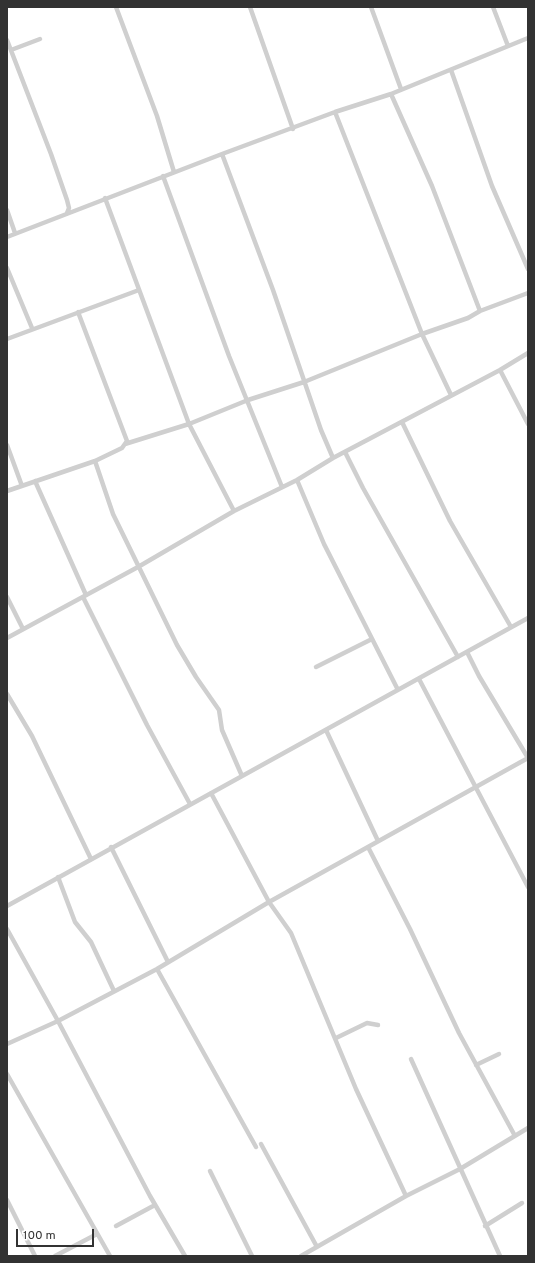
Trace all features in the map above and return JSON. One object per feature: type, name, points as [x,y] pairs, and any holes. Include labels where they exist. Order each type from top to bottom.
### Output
[{"type":"street","points":[[116,7],[157,116],[174,172]]},
{"type":"street","points":[[250,7],[294,129]]},
{"type":"street","points":[[371,7],[401,89]]},
{"type":"street","points":[[492,7],[508,46]]},
{"type":"street","points":[[7,236],[222,154],[294,129],[336,112],[392,94],[528,38]]},
{"type":"street","points":[[11,50],[40,39]]},
{"type":"street","points":[[7,40],[28,92],[67,200],[67,213]]},
{"type":"street","points":[[452,70],[492,186],[528,268]]},
{"type":"street","points":[[392,94],[432,186],[480,311]]},
{"type":"street","points":[[336,112],[422,334],[451,395]]},
{"type":"street","points":[[222,154],[273,290],[320,430],[333,458]]},
{"type":"street","points":[[163,176],[229,356],[282,487]]},
{"type":"street","points":[[105,198],[189,424],[234,511]]},
{"type":"street","points":[[7,210],[15,233]]},
{"type":"street","points":[[7,268],[32,328]]},
{"type":"street","points":[[7,339],[32,328],[138,290]]},
{"type":"street","points":[[7,491],[95,461],[125,444],[189,424],[248,400],[304,382],[528,293]]},
{"type":"street","points":[[78,312],[126,438],[125,444]]},
{"type":"street","points":[[7,638],[138,567],[234,511],[297,480],[333,458],[500,370],[528,353]]},
{"type":"street","points":[[500,370],[528,424]]},
{"type":"street","points":[[402,422],[450,521],[511,627]]},
{"type":"street","points":[[7,445],[22,486]]},
{"type":"street","points":[[345,452],[363,488],[458,657]]},
{"type":"street","points":[[95,461],[113,514],[138,567],[177,645],[196,677],[219,710],[222,730],[242,776]]},
{"type":"street","points":[[297,480],[324,544],[398,690]]},
{"type":"street","points":[[35,482],[84,596],[140,711],[190,804]]},
{"type":"street","points":[[7,597],[23,628]]},
{"type":"street","points":[[7,906],[111,847],[528,618]]},
{"type":"street","points":[[316,667],[372,639]]},
{"type":"street","points":[[7,1044],[58,1021],[156,969],[269,902],[528,758],[479,676],[467,652]]},
{"type":"street","points":[[419,679],[528,888]]},
{"type":"street","points":[[7,694],[32,736],[90,859]]},
{"type":"street","points":[[326,730],[378,841]]},
{"type":"street","points":[[211,793],[269,902],[291,933],[356,1089],[406,1196]]},
{"type":"street","points":[[111,847],[168,962]]},
{"type":"street","points":[[368,847],[476,1065],[515,1136]]},
{"type":"street","points":[[58,877],[75,922],[91,942],[114,991]]},
{"type":"street","points":[[7,929],[58,1021],[155,1205],[185,1256]]},
{"type":"street","points":[[156,969],[317,1247]]},
{"type":"street","points":[[336,1038],[367,1023],[378,1025]]},
{"type":"street","points":[[476,1065],[499,1054]]},
{"type":"street","points":[[411,1060],[485,1226],[500,1256]]},
{"type":"street","points":[[7,1074],[110,1256]]},
{"type":"street","points":[[300,1256],[406,1196],[460,1169],[528,1128]]},
{"type":"street","points":[[210,1172],[252,1256]]},
{"type":"street","points":[[7,1200],[35,1256]]},
{"type":"street","points":[[485,1226],[522,1203]]},
{"type":"street","points":[[116,1226],[155,1205]]},
{"type":"street","points":[[55,1256],[97,1234]]}]
